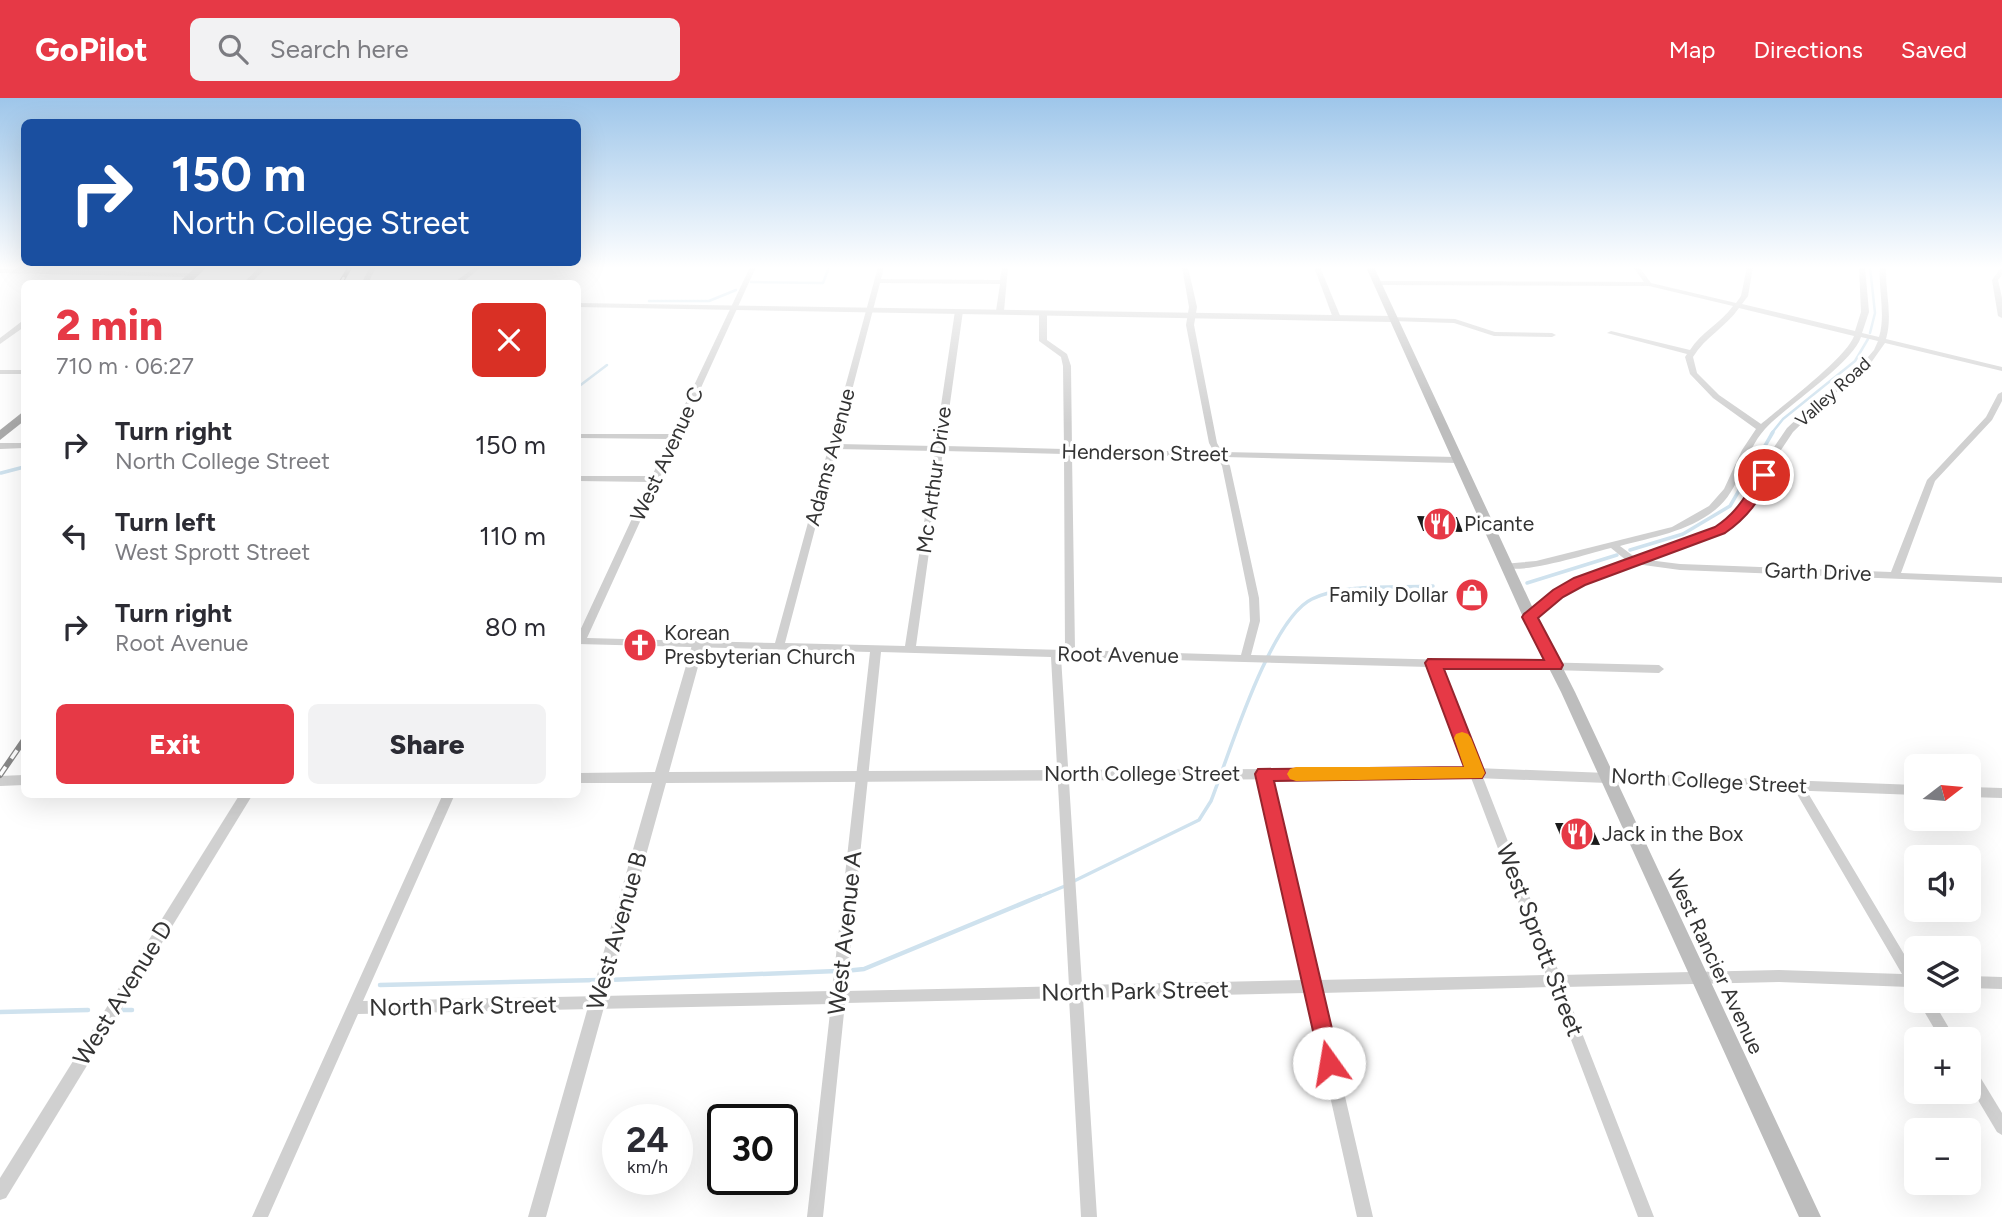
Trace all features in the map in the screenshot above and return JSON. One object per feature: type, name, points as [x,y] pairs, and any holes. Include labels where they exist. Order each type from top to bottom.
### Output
[{"type":"main road","name":"West Rancier Avenue","points":[[1392,319],[1810,1217]]},
{"type":"main road","points":[[0,436],[21,418]]},
{"type":"street","name":"West Avenue C","points":[[581,637],[728,319]]},
{"type":"street","name":"Adams Avenue","points":[[779,647],[866,319]]},
{"type":"street","name":"Mc Arthur Drive","points":[[910,650],[958,319]]},
{"type":"street","points":[[1043,319],[1044,341],[1066,360],[1070,654]]},
{"type":"street","points":[[1192,319],[1213,443],[1230,478],[1254,598],[1255,621],[1251,659]]},
{"type":"street","points":[[1399,319],[1455,321],[1494,334],[1552,335]]},
{"type":"street","points":[[1728,319],[1690,352],[1689,369],[1718,401],[1760,428]]},
{"type":"street","points":[[1800,319],[2002,369]]},
{"type":"street","points":[[1506,566],[1536,564],[1675,529],[1712,508],[1728,490],[1746,450],[1760,428],[1837,363],[1855,344],[1863,319]]},
{"type":"street","name":"Valley Road","points":[[1634,561],[1720,530],[1738,518],[1754,497],[1788,432],[1825,397],[1862,370],[1883,339],[1886,319]]},
{"type":"street","points":[[0,342],[21,326]]},
{"type":"street","points":[[1611,333],[1690,352]]},
{"type":"street","points":[[0,372],[21,372]]},
{"type":"street","points":[[1895,575],[1931,480],[1989,418],[2002,394]]},
{"type":"street","points":[[581,436],[675,437]]},
{"type":"street","points":[[0,446],[21,446]]},
{"type":"street","name":"Henderson Street","points":[[833,446],[1457,460]]},
{"type":"street","points":[[581,478],[656,480]]},
{"type":"street","name":"Garth Drive","points":[[1613,545],[1634,561]]},
{"type":"street","name":"Garth Drive","points":[[1530,617],[1558,594],[1580,582],[1634,561],[1680,567],[2002,580]]},
{"type":"street","name":"Root Avenue","points":[[581,641],[1660,669]]},
{"type":"street","name":"West Avenue B","points":[[537,1217],[698,645]]},
{"type":"street","name":"West Avenue A","points":[[816,1217],[876,648]]},
{"type":"street","points":[[1056,654],[1089,1217]]},
{"type":"street","name":"West Sprott Street","points":[[1433,663],[1646,1217]]},
{"type":"street","name":"North College Street","points":[[581,778],[1476,773],[1904,790]]},
{"type":"street","points":[[1264,774],[1365,1217]]},
{"type":"street","points":[[0,781],[21,780]]},
{"type":"street","points":[[1798,786],[1904,964]]},
{"type":"street","points":[[1981,792],[2002,793]]},
{"type":"street","name":"West Avenue D","points":[[0,1192],[245,798]]},
{"type":"street","points":[[260,1217],[447,798]]},
{"type":"street","name":"North Park Street","points":[[354,1009],[597,998],[838,992],[1076,993],[1779,976],[1904,982]]},
{"type":"street","points":[[1981,982],[2002,983]]},
{"type":"street","points":[[1981,1092],[2002,1127]]},
{"type":"building","name":"Picante","points":[[1417,516],[1457,517],[1463,532],[1423,531]]},
{"type":"building","name":"Jack in the Box","points":[[1555,823],[1590,823],[1600,845],[1564,844]]},
{"type":"waterway","points":[[1870,333],[1873,319]]},
{"type":"waterway","points":[[1771,434],[1783,419],[1855,361],[1868,339]]},
{"type":"waterway","points":[[581,385],[607,365]]},
{"type":"waterway","points":[[1630,550],[1683,534],[1730,506],[1773,432]]},
{"type":"waterway","points":[[1,473],[21,468]]},
{"type":"waterway","points":[[1527,583],[1617,555]]},
{"type":"waterway","points":[[1072,882],[1199,820],[1211,801],[1252,690],[1281,633],[1296,612],[1312,599],[1339,590],[1433,586]]},
{"type":"waterway","points":[[1036,898],[1065,886]]},
{"type":"waterway","points":[[845,971],[864,969],[1040,896]]},
{"type":"waterway","points":[[607,980],[837,971]]},
{"type":"waterway","points":[[380,985],[599,980]]},
{"type":"waterway","points":[[0,1012],[88,1010]]},
{"type":"waterway","points":[[121,1010],[132,1010]]},
{"type":"railway","points":[[0,775],[21,744]]},
{"type":"slow traffic","points":[[1296,774],[1476,773],[1462,738]]},
{"type":"place","name":"Picante","points":[[1440,524]]},
{"type":"place","name":"Family Dollar","points":[[1472,595]]},
{"type":"place","name":"Korean Presbyterian Church","points":[[640,645]]},
{"type":"place","name":"Jack in the Box","points":[[1577,834]]},
{"type":"route","points":[[1329,1063],[1264,774],[1476,773],[1433,663],[1555,665],[1530,617],[1558,594],[1580,582],[1720,530],[1738,518],[1754,497],[1764,475]]}]
